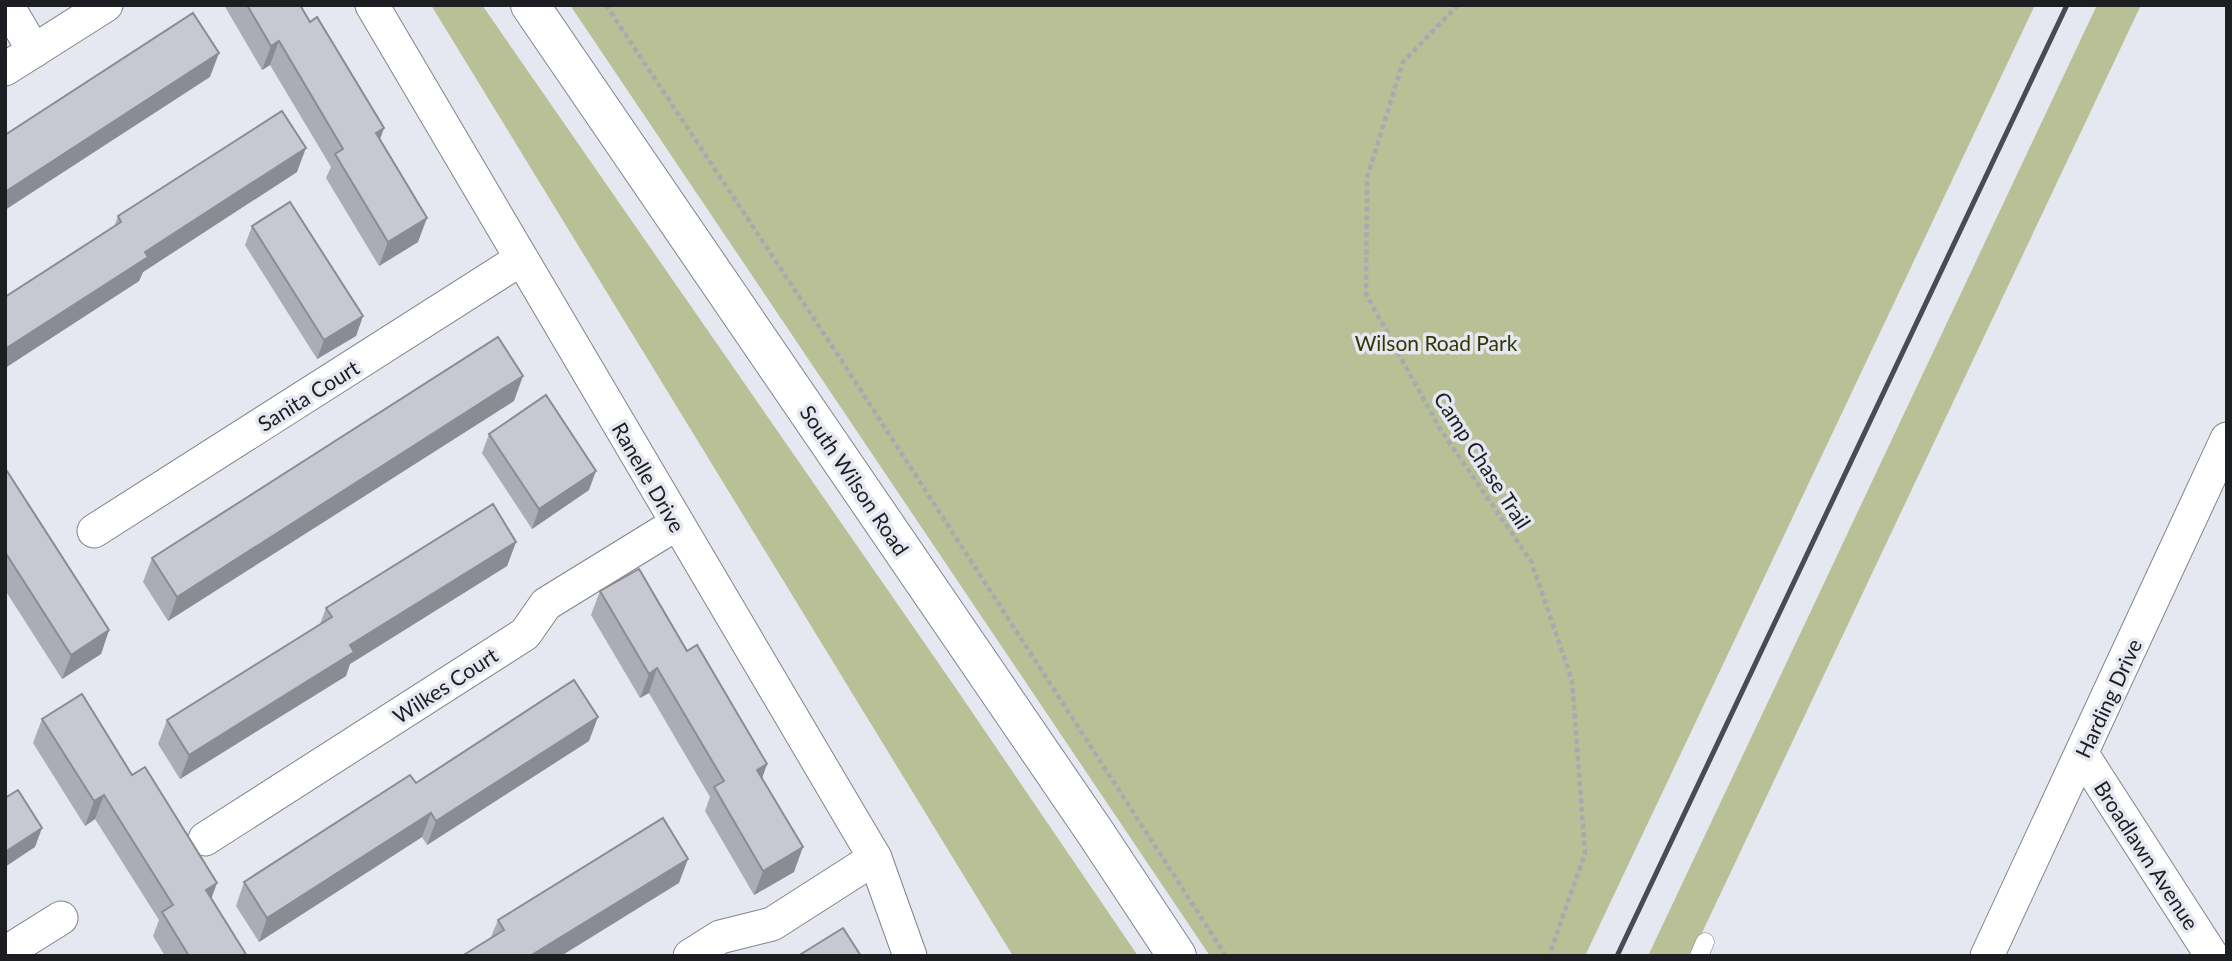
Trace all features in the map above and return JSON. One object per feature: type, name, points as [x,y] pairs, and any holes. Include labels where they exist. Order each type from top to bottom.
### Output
[{"type":"main road","name":"South Wilson Road","points":[[530,5],[1088,820],[1177,956]]},
{"type":"street","points":[[7,5],[34,51]]},
{"type":"street","points":[[5,69],[106,5]]},
{"type":"street","name":"Ranelle Drive","points":[[372,5],[874,858],[910,956]]},
{"type":"street","name":"Sanita Court","points":[[94,531],[521,259]]},
{"type":"street","name":"Harding Drive","points":[[1987,956],[2082,754],[2217,489],[2227,439]]},
{"type":"street","name":"Wilkes Court","points":[[205,839],[525,634],[546,604],[676,524]]},
{"type":"street","name":"Broadlawn Avenue","points":[[2082,754],[2212,956]]},
{"type":"street","points":[[690,956],[720,937],[772,924],[874,858]]},
{"type":"street","points":[[5,953],[61,918]]},
{"type":"path","points":[[606,5],[838,355],[1226,956]]},
{"type":"path","name":"Camp Chase Trail","points":[[1458,5],[1403,62],[1367,178],[1366,294],[1440,429],[1531,561],[1572,680],[1585,853],[1549,956]]},
{"type":"green space","points":[[431,5],[482,5],[955,687],[1138,956],[1013,956]]},
{"type":"green space","name":"Wilson Road Park","points":[[570,5],[2035,5],[1585,956],[1210,956]]},
{"type":"green space","points":[[2097,5],[2141,5],[1691,956],[1648,956]]},
{"type":"building","points":[[247,5],[300,5],[310,22],[317,17],[384,128],[376,133],[427,218],[388,242],[335,154],[343,149],[279,41],[271,46]]},
{"type":"building","points":[[193,13],[219,53],[5,192],[5,135]]},
{"type":"building","points":[[282,111],[306,148],[145,252],[148,257],[5,349],[5,297],[121,222],[118,216]]},
{"type":"building","points":[[290,202],[363,316],[324,340],[252,226]]},
{"type":"building","points":[[498,337],[523,376],[177,597],[152,558]]},
{"type":"building","points":[[546,395],[596,471],[539,509],[489,434]]},
{"type":"building","points":[[5,468],[109,630],[71,655],[5,552]]},
{"type":"building","points":[[493,504],[516,542],[350,645],[354,652],[189,755],[167,720],[332,617],[326,608]]},
{"type":"building","points":[[639,569],[687,651],[697,645],[767,764],[757,770],[803,847],[763,871],[714,787],[724,781],[657,668],[649,674],[600,591]]},
{"type":"building","points":[[574,680],[598,717],[436,821],[431,813],[267,918],[244,882],[410,775],[416,783]]},
{"type":"building","points":[[82,694],[132,775],[145,767],[217,883],[206,890],[247,956],[189,956],[162,912],[173,905],[104,795],[94,801],[42,719]]},
{"type":"building","points":[[18,790],[42,828],[5,852],[5,798]]},
{"type":"building","points":[[663,818],[688,859],[530,956],[462,956],[504,930],[498,920]]},
{"type":"building","points":[[843,928],[861,956],[798,956]]},
{"type":"railway","points":[[1617,956],[2067,5]]}]
